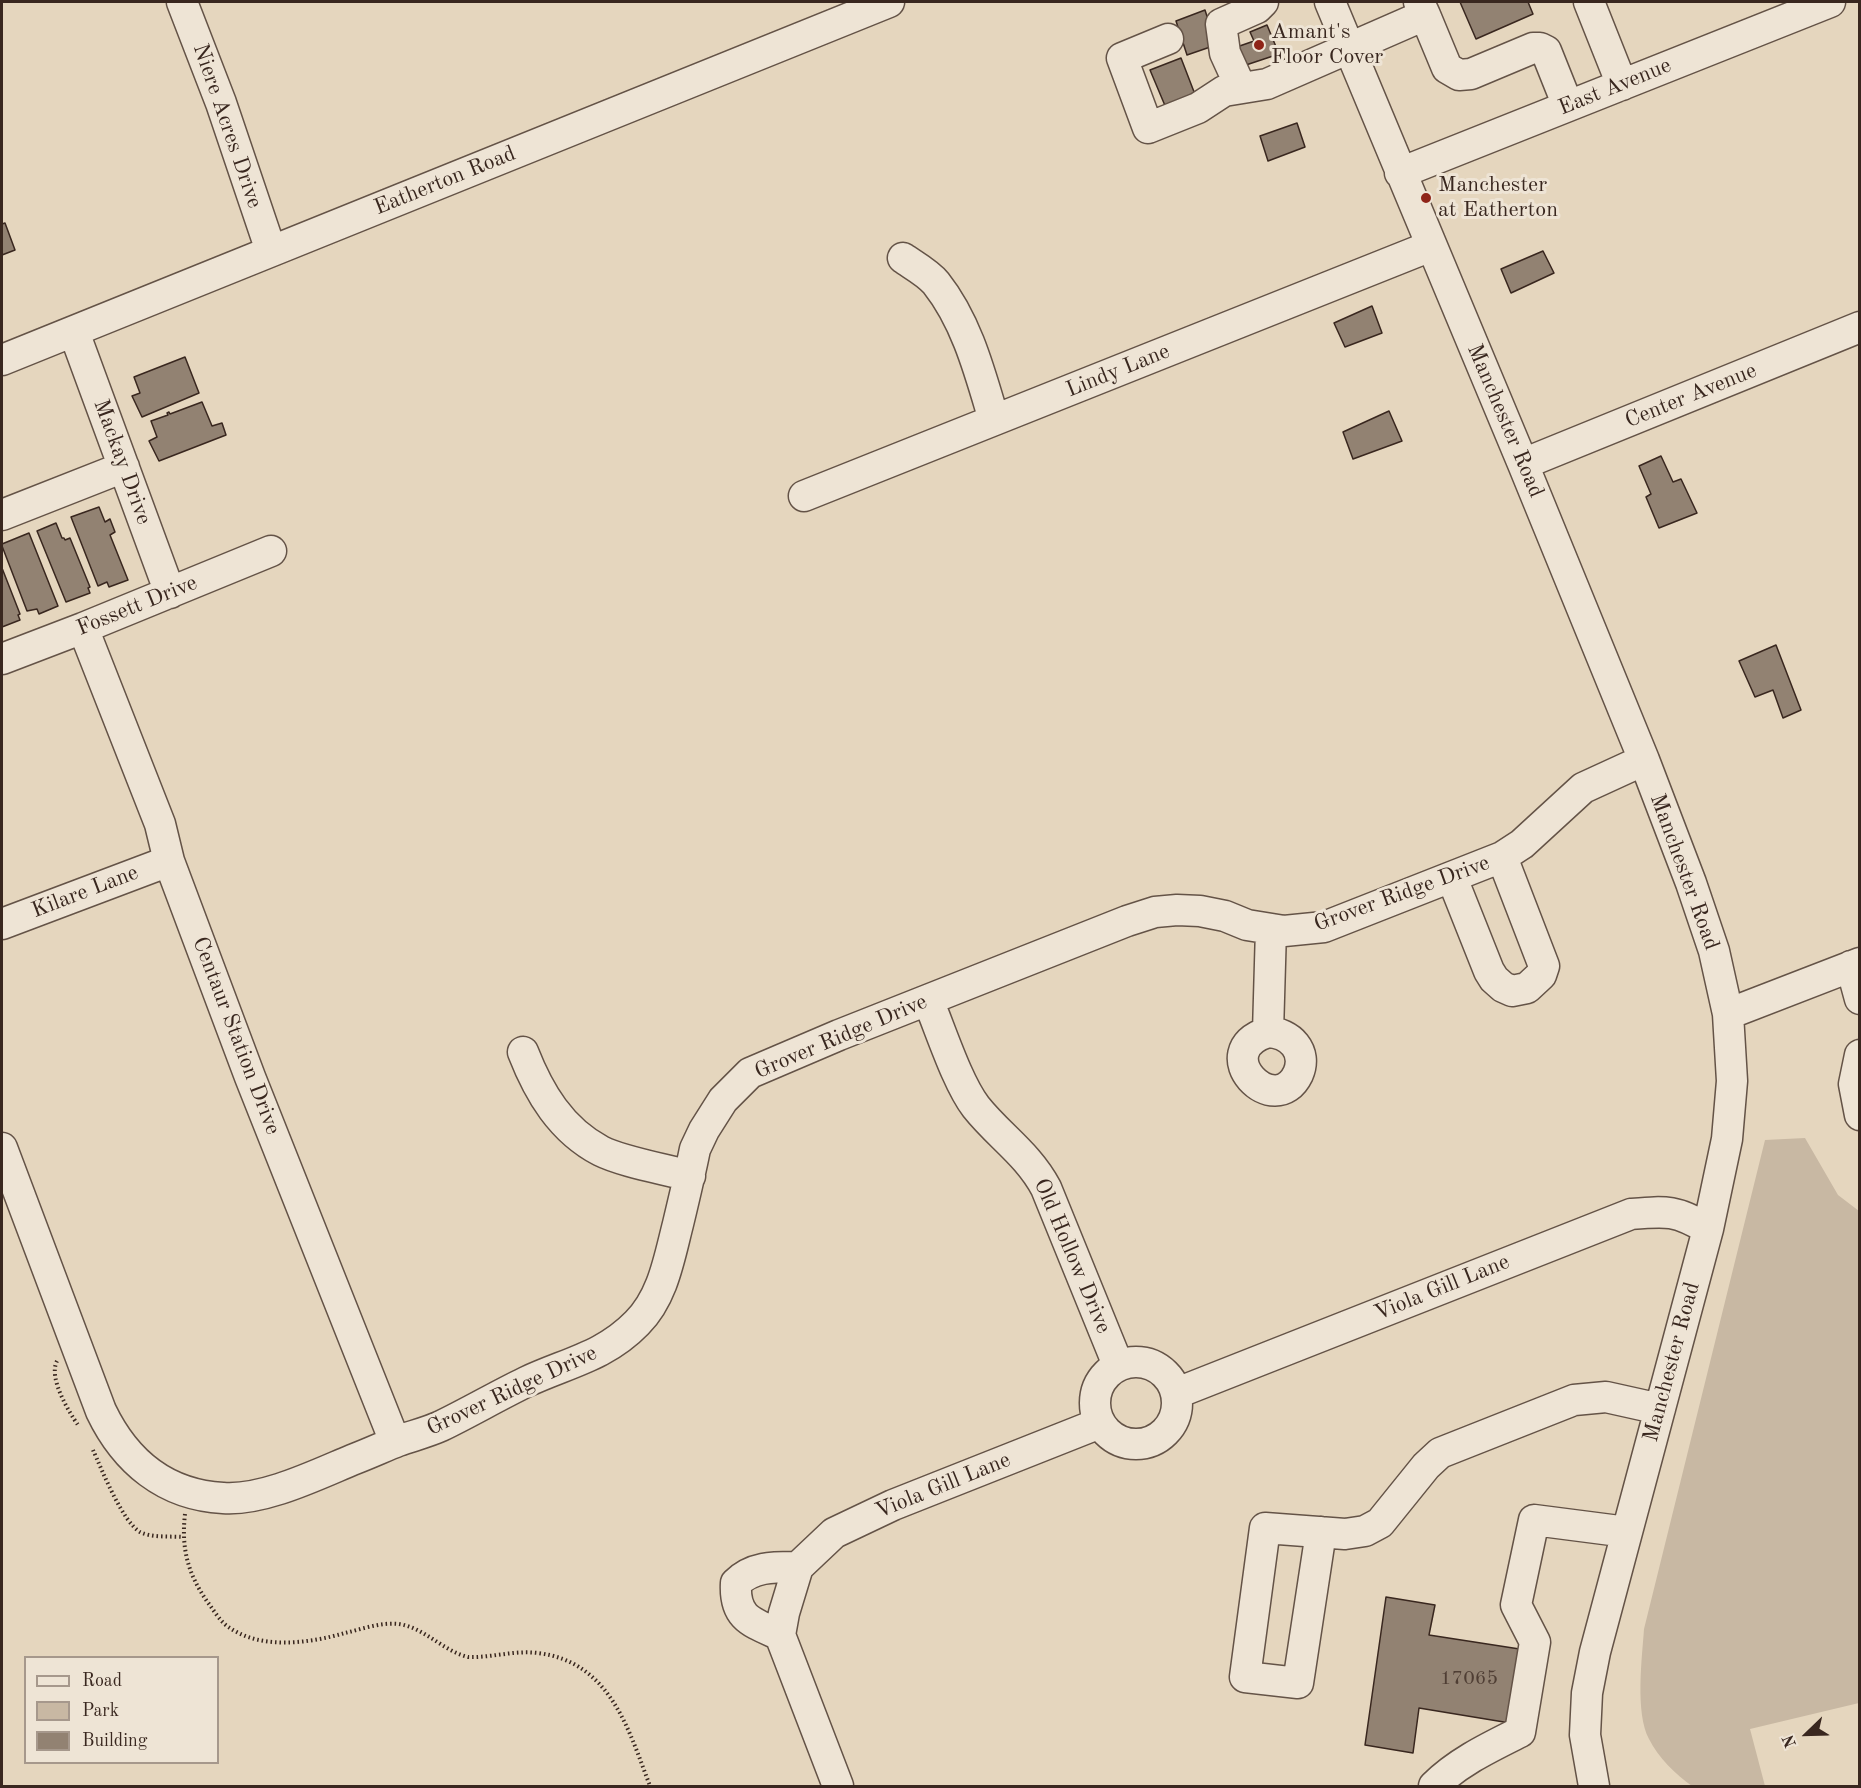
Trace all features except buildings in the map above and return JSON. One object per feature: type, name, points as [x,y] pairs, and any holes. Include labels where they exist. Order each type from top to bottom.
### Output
[{"type":"street","name":"Niere Acres Drive","points":[[182,2],[221,103],[271,252]]},
{"type":"street","name":"Eatherton Road","points":[[2,360],[889,2]]},
{"type":"street","points":[[1242,88],[1225,52],[1221,24],[1257,8],[1263,2]]},
{"type":"street","name":"Manchester Road","points":[[1330,2],[1644,760],[1714,951],[1728,1014],[1732,1081],[1727,1139],[1708,1229],[1595,1652],[1587,1693],[1585,1735],[1593,1784]]},
{"type":"street","points":[[1589,2],[1622,85]]},
{"type":"street","name":"East Avenue","points":[[1400,172],[1830,2]]},
{"type":"street","points":[[1168,39],[1122,58],[1148,128],[1198,108],[1224,91],[1267,84],[1349,48],[1422,8],[1448,68],[1459,75],[1471,75],[1533,48],[1540,48],[1546,51],[1569,106]]},
{"type":"street","name":"Lindy Lane","points":[[804,496],[1431,246]]},
{"type":"street","points":[[903,258],[935,281],[960,322],[976,358],[994,420]]},
{"type":"street","name":"Center Avenue","points":[[1523,464],[1860,327]]},
{"type":"street","name":"Mackay Drive","points":[[74,332],[170,593]]},
{"type":"street","points":[[2,514],[124,467]]},
{"type":"street","name":"Fossett Drive","points":[[2,659],[271,551]]},
{"type":"street","name":"Centaur Station Drive","points":[[83,628],[160,824],[169,861],[250,1077],[395,1442]]},
{"type":"street","name":"Grover Ridge Drive","points":[[2,1148],[109,1428],[123,1448],[143,1469],[164,1482],[199,1495],[225,1498],[244,1497],[284,1487],[395,1442],[439,1427],[529,1380],[596,1354],[622,1337],[638,1322],[655,1299],[666,1274],[695,1149],[704,1130],[723,1100],[750,1073],[811,1046],[1155,912],[1200,911],[1284,931],[1324,927],[1502,857],[1522,844],[1583,788],[1644,760]]},
{"type":"street","points":[[1452,878],[1494,979],[1512,991],[1527,988],[1541,975],[1544,966],[1502,857]]},
{"type":"street","name":"Kilare Lane","points":[[2,924],[169,861]]},
{"type":"street","points":[[1268,1032],[1271,929]]},
{"type":"street","points":[[1728,1014],[1855,964],[1860,999]]},
{"type":"street","name":"Old Hollow Drive","points":[[928,1000],[963,1084],[974,1104],[1023,1154],[1038,1172],[1047,1188],[1118,1365]]},
{"type":"street","points":[[523,1052],[546,1101],[564,1123],[584,1139],[602,1151],[690,1176]]},
{"type":"street","points":[[1860,1054],[1854,1084],[1860,1115]]},
{"type":"street","name":"Viola Gill Lane","points":[[1177,1393],[1631,1214],[1665,1211],[1689,1217],[1708,1229]]},
{"type":"street","points":[[1130,1361],[1142,1361],[1154,1365],[1164,1372],[1177,1393],[1178,1406],[1174,1419],[1162,1434],[1145,1443],[1132,1444],[1108,1433],[1100,1423],[1095,1410],[1099,1384],[1107,1373],[1118,1365],[1130,1361]]},
{"type":"street","points":[[1321,1532],[1298,1683],[1245,1677],[1265,1528],[1321,1532],[1345,1534],[1365,1531],[1380,1523],[1426,1466],[1440,1453],[1574,1400],[1606,1397],[1660,1409]]},
{"type":"street","name":"Viola Gill Lane","points":[[780,1635],[798,1567],[834,1533],[893,1505],[1100,1423]]},
{"type":"street","points":[[1434,1786],[1469,1759],[1520,1732],[1535,1642],[1516,1605],[1534,1520],[1627,1532]]},
{"type":"street","points":[[798,1567],[762,1568],[745,1574],[736,1582],[735,1597],[739,1610],[752,1622],[780,1635],[838,1786]]},
{"type":"path","points":[[186,1508],[183,1537],[189,1568],[202,1595],[228,1627],[260,1640],[295,1642],[312,1641],[384,1624],[397,1624],[408,1626],[459,1655],[468,1657],[536,1652],[566,1660],[594,1678],[608,1692],[634,1743],[650,1786]]},
{"type":"green space","points":[[1805,1138],[1838,1195],[1859,1211],[1859,1703],[1750,1729],[1765,1786],[1692,1786],[1662,1759],[1645,1728],[1640,1685],[1644,1629],[1765,1140]]},
{"type":"place","name":"Amant's Floor Cover","points":[[1259,45]]},
{"type":"place","name":"Manchester at Eatherton","points":[[1426,198]]}]
